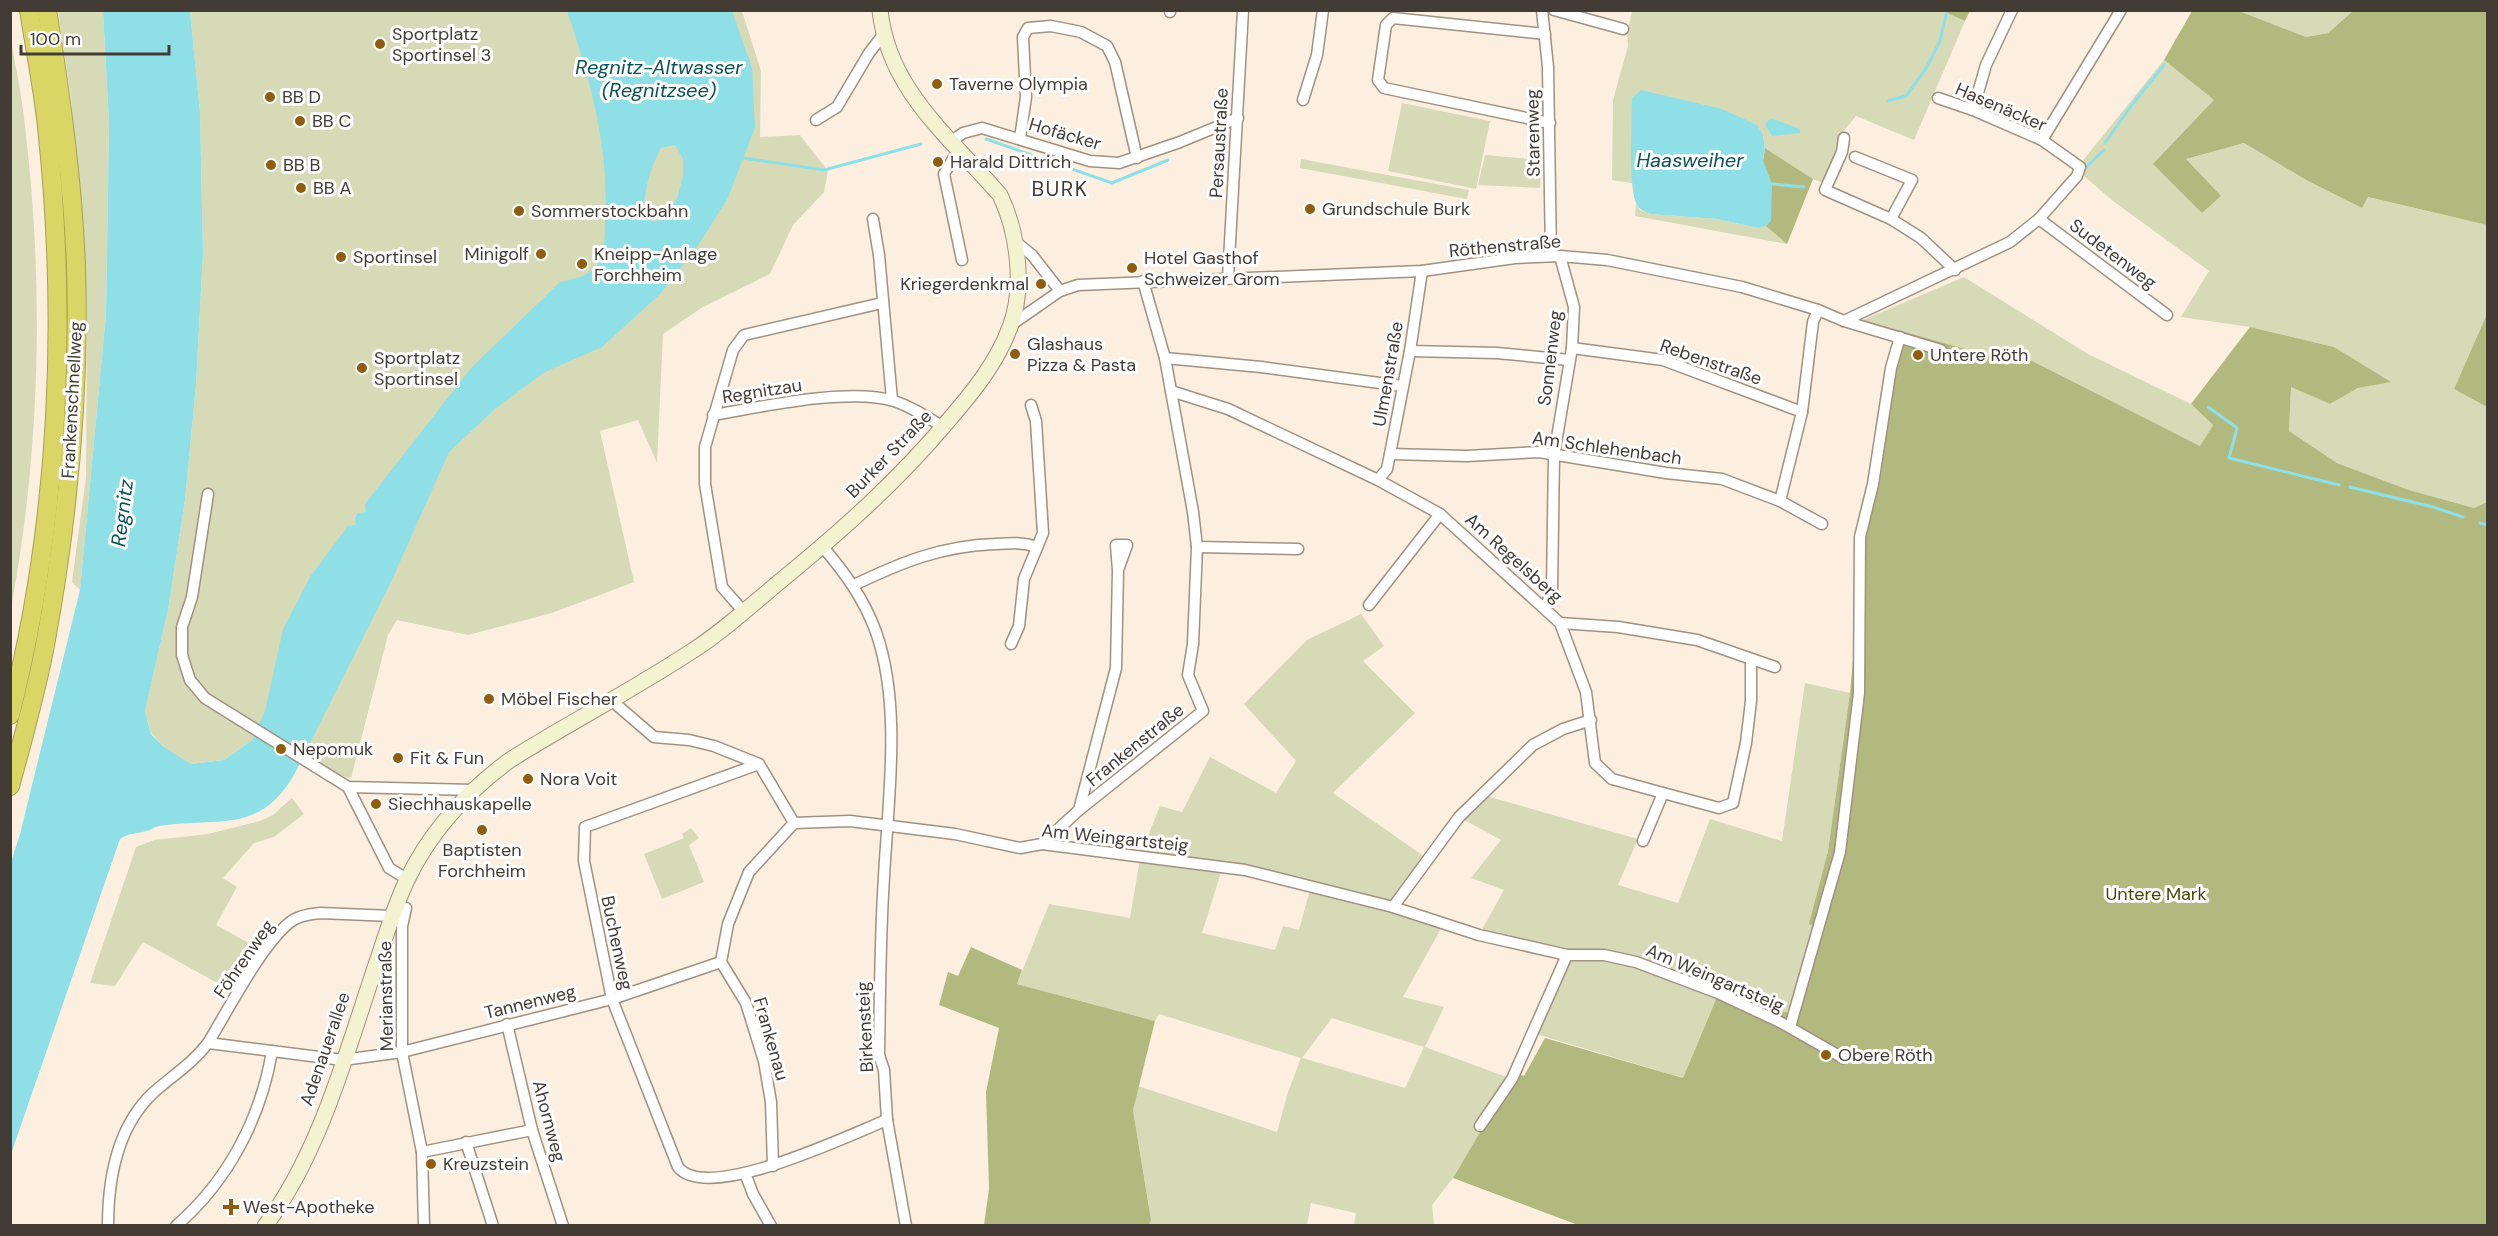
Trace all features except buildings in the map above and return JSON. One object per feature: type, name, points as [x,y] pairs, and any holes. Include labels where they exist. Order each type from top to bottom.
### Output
[{"type":"highway","name":"Frankenschnellweg","points":[[10,715],[37,596],[53,456],[58,373],[59,314],[54,204],[47,125],[29,10]]},
{"type":"highway","name":"Frankenschnellweg","points":[[10,786],[33,702],[54,596],[68,482],[76,381],[76,267],[72,203],[65,128],[46,10]]},
{"type":"main road","name":"Burker Straße","points":[[473,790],[510,760],[690,652],[744,612],[823,547],[888,487],[976,389],[991,365],[1011,325],[1016,299],[1017,243],[1008,213],[1000,195],[909,91],[894,66],[883,36],[880,10]]},
{"type":"main road","name":"Adenauerallee","points":[[265,1226],[285,1195],[317,1131],[399,912],[407,879],[435,835],[473,790]]},
{"type":"street","name":"Persaustraße","points":[[1228,278],[1243,10]]},
{"type":"street","points":[[1304,100],[1317,55],[1323,10]]},
{"type":"street","name":"Starenweg","points":[[1542,10],[1550,123],[1555,256]]},
{"type":"street","points":[[1554,10],[1623,29]]},
{"type":"street","points":[[1972,110],[1986,65],[2012,10]]},
{"type":"street","points":[[2042,140],[2121,10]]},
{"type":"street","points":[[1545,34],[1393,18],[1386,25],[1378,80],[1384,88],[1550,123]]},
{"type":"street","points":[[1020,138],[1026,97],[1023,37],[1028,28],[1051,26],[1081,32],[1107,46],[1115,62],[1137,158]]},
{"type":"street","points":[[816,120],[837,107],[869,53],[883,36]]},
{"type":"street","name":"Hasenäcker","points":[[1938,98],[2042,140],[2080,167]]},
{"type":"street","name":"Hofäcker","points":[[956,145],[963,133],[982,128],[1090,161],[1108,164],[1137,158],[1238,118]]},
{"type":"street","points":[[1844,138],[1842,152],[1825,190],[1891,219],[1921,238],[1955,270]]},
{"type":"street","points":[[956,145],[944,174],[962,260]]},
{"type":"street","points":[[1855,157],[1912,180],[1891,219]]},
{"type":"street","name":"Sudetenweg","points":[[1844,321],[2010,242],[2039,219],[2077,176],[2080,167]]},
{"type":"street","points":[[873,219],[879,255],[892,400]]},
{"type":"street","name":"Sudetenweg","points":[[2039,219],[2167,315]]},
{"type":"street","points":[[1017,243],[1032,255],[1060,291]]},
{"type":"street","name":"Röthenstraße","points":[[1011,325],[1060,291],[1078,285],[1422,271],[1515,258],[1555,256],[1607,260],[1742,287],[1941,350]]},
{"type":"street","name":"Sonnenweg","points":[[1545,608],[1552,590],[1554,455],[1572,348],[1574,307],[1555,256]]},
{"type":"street","name":"Ulmenstraße","points":[[1378,480],[1387,469],[1410,351],[1422,271]]},
{"type":"street","name":"Frankenstraße","points":[[1042,844],[1079,810],[1203,711],[1188,675],[1193,644],[1197,547],[1165,358],[1143,282]]},
{"type":"street","points":[[713,415],[733,350],[744,335],[882,303]]},
{"type":"street","points":[[1780,501],[1802,412],[1813,322],[1818,310]]},
{"type":"street","points":[[1790,1028],[1840,852],[1859,693],[1860,537],[1873,484],[1891,368],[1900,337]]},
{"type":"street","name":"Rebenstraße","points":[[1572,348],[1663,360],[1802,412]]},
{"type":"street","points":[[1410,351],[1497,353],[1569,360]]},
{"type":"street","points":[[1165,358],[1261,367],[1402,386]]},
{"type":"street","name":"Am Regelsberg","points":[[1171,391],[1228,409],[1378,480],[1440,514],[1560,623],[1586,692],[1595,763],[1612,779],[1719,808],[1733,803],[1746,742],[1751,701],[1751,659]]},
{"type":"street","name":"Regnitzau","points":[[744,612],[722,587],[705,484],[705,447],[713,415],[784,403],[848,396],[892,400],[919,412],[943,427]]},
{"type":"street","points":[[1011,644],[1019,626],[1024,579],[1043,533],[1036,421],[1031,405]]},
{"type":"street","name":"Am Schlehenbach","points":[[1390,454],[1467,456],[1539,452],[1665,473],[1722,479],[1780,501],[1822,524]]},
{"type":"street","points":[[208,494],[192,597],[182,627],[182,656],[190,680],[205,698],[348,787],[389,867],[407,879]]},
{"type":"street","name":"Am Regelsberg","points":[[1369,605],[1440,514]]},
{"type":"street","points":[[854,585],[905,561],[965,545],[1026,543],[1036,547]]},
{"type":"street","name":"Birkensteig","points":[[823,547],[854,585],[876,632],[885,674],[891,720],[891,774],[879,956],[879,1055],[884,1070],[886,1120],[906,1226]]},
{"type":"street","points":[[1197,547],[1298,549]]},
{"type":"street","points":[[1079,810],[1116,668],[1118,570]]},
{"type":"street","points":[[1560,623],[1618,627],[1697,640],[1775,667]]},
{"type":"street","points":[[611,700],[654,737],[689,740],[714,746],[759,764],[794,823],[749,872],[728,924],[721,962]]},
{"type":"street","points":[[1393,907],[1459,817],[1533,745],[1563,729],[1591,720]]},
{"type":"street","name":"Buchenweg","points":[[745,1173],[699,1179],[683,1174],[678,1167],[612,999],[584,861],[585,827],[759,764]]},
{"type":"street","points":[[348,787],[473,790]]},
{"type":"street","points":[[1643,842],[1663,793]]},
{"type":"street","name":"Am Weingartsteig","points":[[794,823],[850,821],[955,834],[1020,848],[1042,844],[1245,870],[1393,907],[1479,935],[1567,955],[1604,955],[1636,962],[1718,993],[1790,1028],[1843,1058]]},
{"type":"street","name":"Föhrenweg","points":[[108,1226],[108,1202],[114,1159],[137,1112],[152,1095],[197,1058],[262,956],[290,922],[309,914],[399,912]]},
{"type":"street","name":"Merianstraße","points":[[399,912],[402,926],[402,1052],[422,1152],[424,1226]]},
{"type":"street","points":[[1480,1126],[1512,1078],[1567,955]]},
{"type":"street","name":"Tannenweg","points":[[343,1060],[402,1052],[612,999],[721,962]]},
{"type":"street","name":"Frankenau","points":[[721,962],[746,1003],[764,1061],[771,1102],[773,1166]]},
{"type":"street","name":"Ahornweg","points":[[507,1024],[532,1130],[563,1226]]},
{"type":"street","points":[[208,1043],[343,1060]]},
{"type":"street","points":[[176,1226],[195,1209],[236,1153],[258,1107],[267,1079],[272,1051]]},
{"type":"street","points":[[771,1226],[753,1194],[745,1173],[773,1166],[886,1120]]},
{"type":"street","points":[[422,1152],[532,1130]]},
{"type":"street","points":[[466,1142],[492,1226]]},
{"type":"green space","points":[[1943,10],[1965,21],[1914,140],[1856,116],[1843,132],[1823,183],[1765,148],[1763,135],[1633,178],[1632,183],[1612,180],[1613,100],[1628,46],[1627,35],[1632,11]]},
{"type":"green space","points":[[58,11],[103,11],[109,124],[106,314],[80,590],[72,582],[86,477],[87,313],[71,97]]},
{"type":"green space","points":[[190,11],[742,11],[761,71],[760,137],[800,135],[828,171],[824,192],[793,225],[770,274],[703,307],[663,334],[657,463],[638,420],[600,431],[634,582],[552,613],[468,635],[397,620],[388,635],[351,778],[341,776],[304,754],[254,734],[252,740],[224,760],[191,764],[164,747],[151,733],[145,711],[168,610],[185,500],[196,385],[203,253],[200,112]]},
{"type":"green space","points":[[1943,11],[1970,11],[1965,21]]},
{"type":"green space","points":[[2192,11],[2239,11],[2306,37],[2328,33],[2353,11],[2487,11],[2487,225],[2368,197],[2362,208],[2308,181],[2244,143],[2186,159],[2221,196],[2202,213],[2153,164],[2214,100],[2164,60]]},
{"type":"green space","points":[[2239,11],[2353,11],[2328,33],[2306,37]]},
{"type":"green space","points":[[10,35],[23,110],[32,194],[37,312],[36,372],[28,491],[11,608]]},
{"type":"green space","points":[[2164,60],[2214,100],[2186,159],[2244,143],[2308,181],[2361,207],[2367,197],[2487,225],[2487,314],[2454,389],[2487,407],[2487,502],[2474,508],[2409,490],[2337,463],[2289,431],[2291,387],[2330,404],[2358,388],[2389,382],[2334,347],[2250,327],[2181,317],[2209,271],[2113,201],[2076,169]]},
{"type":"green space","points":[[1402,103],[1490,121],[1476,189],[1388,171]]},
{"type":"green space","points":[[1765,148],[1813,179],[1787,244],[1766,226],[1771,220],[1763,161]]},
{"type":"green space","points":[[1485,155],[1542,160],[1540,188],[1478,185]]},
{"type":"green space","points":[[1301,159],[1469,190],[1467,199],[1300,168]]},
{"type":"green space","points":[[1636,204],[1640,210],[1650,214],[1717,219],[1758,228],[1766,226],[1787,244],[1635,216]]},
{"type":"green space","points":[[1964,277],[2088,354],[2191,404],[2213,425],[2200,446],[2028,360],[2006,365],[1986,355],[1863,320]]},
{"type":"green space","points":[[2487,314],[2488,407],[2454,389]]},
{"type":"green space","name":"Untere Mark","points":[[1863,320],[1986,355],[2006,365],[2028,359],[2200,446],[2213,425],[2191,404],[2250,327],[2334,347],[2391,382],[2358,388],[2330,404],[2291,387],[2289,431],[2337,463],[2409,490],[2474,508],[2487,502],[2487,1225],[1578,1225],[1453,1178],[1515,1073],[1524,1076],[1545,1038],[1683,1078],[1717,997],[1789,1013],[1817,927],[1809,924],[1828,851],[1850,693],[1864,537],[1901,346]]},
{"type":"green space","points":[[1361,614],[1384,646],[1363,661],[1415,713],[1333,793],[1428,859],[1394,907],[1444,923],[1403,997],[1444,1007],[1425,1047],[1512,1079],[1453,1178],[1432,1205],[1434,1225],[1354,1225],[1356,1213],[1311,1203],[1307,1225],[1149,1225],[1151,1219],[1133,1110],[1138,1086],[1277,1132],[1288,1092],[1301,1058],[1159,1014],[1155,1021],[1017,984],[1049,904],[1130,918],[1141,853],[1160,806],[1182,812],[1210,757],[1276,793],[1296,761],[1244,704],[1307,640]],"holes":[[[1223,866],[1311,886],[1299,930],[1283,926],[1275,950],[1202,933]],[[1332,1018],[1424,1047],[1405,1088],[1302,1058]]]},
{"type":"green space","points":[[1805,683],[1850,693],[1828,851],[1811,924],[1818,927],[1789,1014],[1717,997],[1683,1078],[1533,1033],[1567,955],[1479,935],[1504,890],[1471,878],[1501,840],[1459,817],[1483,795],[1638,839],[1618,885],[1678,903],[1710,819],[1782,841]]},
{"type":"green space","points":[[292,798],[304,814],[274,837],[254,843],[223,878],[237,887],[216,925],[256,947],[230,990],[143,942],[115,986],[90,983],[136,847],[154,840],[208,834],[260,821],[273,815]]},
{"type":"green space","points":[[691,828],[699,838],[689,845],[704,882],[662,899],[644,854],[684,838],[682,834]]},
{"type":"green space","points":[[971,947],[1022,970],[1017,984],[1155,1021],[1133,1110],[1151,1220],[1149,1225],[984,1225],[989,1189],[986,1092],[999,1028],[939,1005],[948,972],[958,976]]},
{"type":"water","points":[[103,11],[190,11],[200,112],[203,253],[196,385],[185,500],[168,610],[145,711],[151,734],[164,747],[191,764],[224,760],[252,740],[265,711],[283,629],[310,577],[348,526],[356,525],[355,518],[358,513],[366,512],[365,504],[471,368],[560,282],[587,274],[599,262],[604,242],[606,194],[601,141],[590,88],[567,11],[732,11],[752,68],[755,127],[728,198],[697,247],[661,293],[602,347],[545,372],[496,408],[449,452],[391,582],[294,775],[281,794],[266,807],[235,820],[159,826],[120,839],[11,1154],[11,862],[20,834],[80,590],[106,314],[109,124]],"holes":[[[675,145],[683,159],[683,176],[677,199],[665,218],[653,222],[644,213],[644,204],[648,179],[657,156],[661,148]]]},
{"type":"water","name":"Haasweiher","points":[[1641,90],[1722,109],[1757,125],[1763,135],[1765,148],[1763,161],[1772,184],[1771,220],[1766,226],[1758,228],[1717,219],[1650,214],[1639,207],[1636,203],[1632,181],[1631,137],[1632,98]]},
{"type":"water","points":[[1771,118],[1800,129],[1800,133],[1772,136],[1765,124]]},
{"type":"waterway","points":[[1888,101],[1906,96],[1927,67],[1940,41],[1947,11]]},
{"type":"waterway","points":[[2105,143],[2164,65]]},
{"type":"waterway","points":[[986,139],[1112,183],[1168,160]]},
{"type":"waterway","points":[[743,158],[824,170],[921,144]]},
{"type":"waterway","points":[[2084,169],[2104,150]]},
{"type":"waterway","points":[[1772,184],[1804,187]]},
{"type":"waterway","points":[[2208,407],[2237,428],[2229,458],[2339,485]]},
{"type":"waterway","points":[[2350,487],[2433,507],[2463,517]]},
{"type":"waterway","points":[[2480,523],[2488,525]]},
{"type":"place","name":"Sportplatz Sportinsel 3","points":[[380,44]]},
{"type":"place","name":"Taverne Olympia","points":[[937,84]]},
{"type":"place","name":"BB D","points":[[270,97]]},
{"type":"place","name":"BB C","points":[[300,121]]},
{"type":"place","name":"Harald Dittrich","points":[[938,162]]},
{"type":"place","name":"BB B","points":[[271,165]]},
{"type":"place","name":"BB A","points":[[301,188]]},
{"type":"place","name":"Grundschule Burk","points":[[1310,209]]},
{"type":"place","name":"Sommerstockbahn","points":[[519,211]]},
{"type":"place","name":"Minigolf","points":[[541,254]]},
{"type":"place","name":"Sportinsel","points":[[341,257]]},
{"type":"place","name":"Kneipp-Anlage Forchheim","points":[[582,264]]},
{"type":"place","name":"Hotel Gasthof Schweizer Grom","points":[[1132,268]]},
{"type":"place","name":"Kriegerdenkmal","points":[[1041,284]]},
{"type":"place","name":"Glashaus Pizza & Pasta","points":[[1015,354]]},
{"type":"place","name":"Untere Röth","points":[[1918,355]]},
{"type":"place","name":"Sportplatz Sportinsel","points":[[362,368]]},
{"type":"place","name":"Möbel Fischer","points":[[489,699]]},
{"type":"place","name":"Nepomuk","points":[[281,749]]},
{"type":"place","name":"Fit & Fun","points":[[398,758]]},
{"type":"place","name":"Nora Voit","points":[[528,779]]},
{"type":"place","name":"Siechhauskapelle","points":[[376,804]]},
{"type":"place","name":"Baptisten Forchheim","points":[[482,830]]},
{"type":"place","name":"Obere Röth","points":[[1826,1055]]},
{"type":"place","name":"Kreuzstein","points":[[431,1164]]},
{"type":"place","name":"West-Apotheke","points":[[231,1207]]},
{"type":"district","name":"BURK","points":[[1060,189]]},
{"type":"water label","name":"Regnitz-Altwasser (Regnitzsee)","points":[[659,78]]},
{"type":"water label","name":"Regnitz","points":[[122,513]]}]
